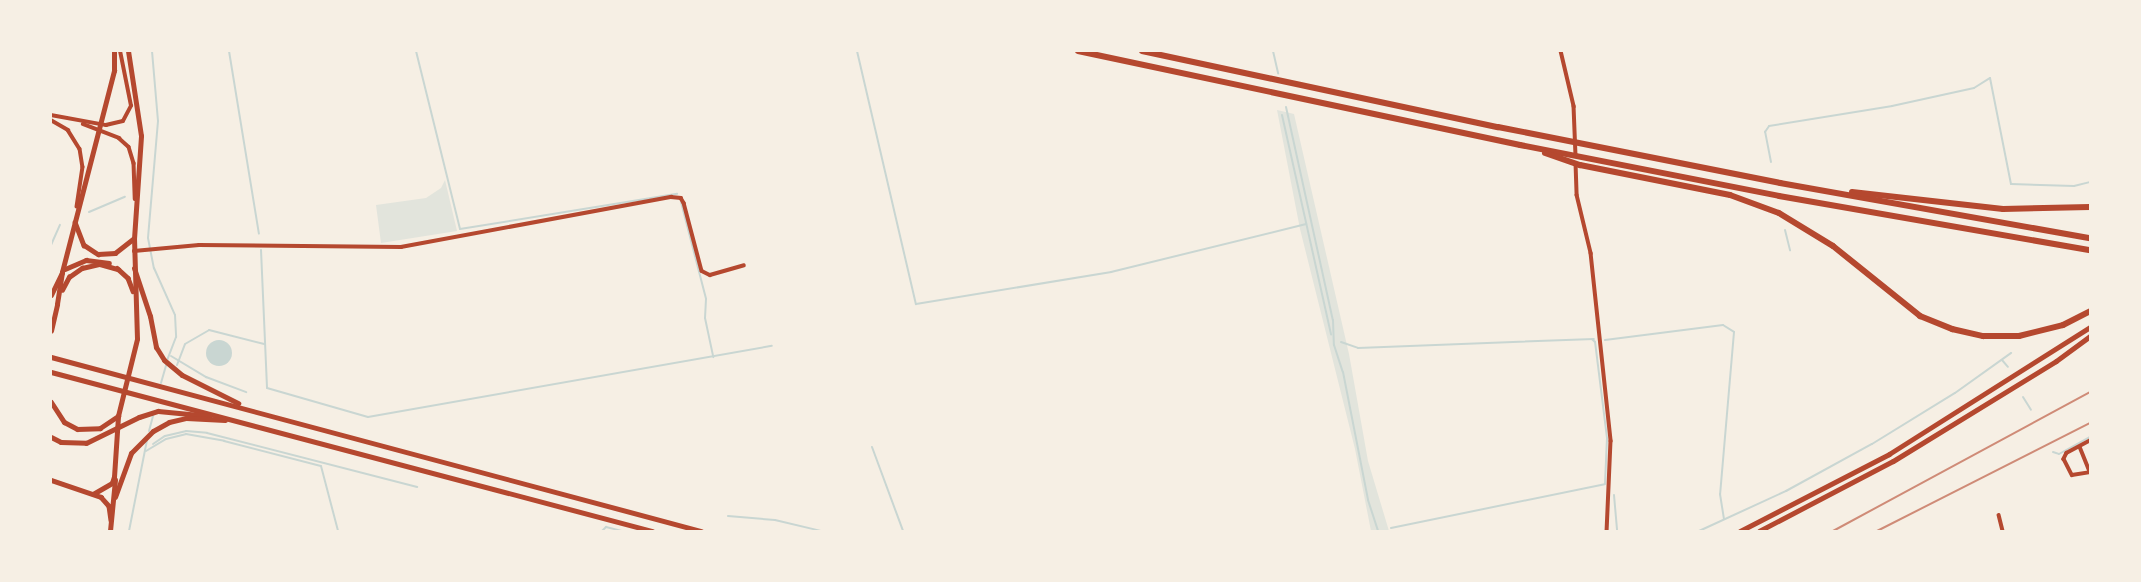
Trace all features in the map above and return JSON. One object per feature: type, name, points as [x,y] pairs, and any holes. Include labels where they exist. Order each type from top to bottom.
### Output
[{"type":"highway","points":[[1078,51],[1520,145],[1779,196],[2090,250]]},
{"type":"highway","points":[[1142,51],[1498,127],[1780,183],[2090,238]]},
{"type":"highway","points":[[1520,145],[1580,165],[1730,195],[1779,213],[1833,246],[1906,306],[1952,329],[1983,336],[2019,336],[2063,325],[2090,312]]},
{"type":"highway","points":[[1780,183],[2003,209],[2090,206]]},
{"type":"highway","points":[[134,268],[150,316],[156,347],[164,360],[171,367],[250,409]]},
{"type":"highway","points":[[51,295],[62,272]]},
{"type":"highway","points":[[1740,531],[1889,454],[2090,327]]},
{"type":"highway","points":[[1759,531],[1893,461],[2056,361],[2090,336]]},
{"type":"highway","points":[[51,357],[701,531]]},
{"type":"highway","points":[[51,372],[652,531]]},
{"type":"highway","points":[[51,402],[64,422],[77,429],[100,428],[118,416]]},
{"type":"highway","points":[[51,437],[68,443],[86,443],[148,413],[158,411],[239,421]]},
{"type":"highway","points":[[115,497],[131,453],[153,431],[186,418],[239,421]]},
{"type":"highway","points":[[625,524],[646,531]]},
{"type":"street","points":[[51,331],[62,272],[114,71],[114,51]]},
{"type":"street","points":[[51,117],[111,124],[127,117],[130,100],[120,51]]},
{"type":"street","points":[[110,531],[115,497],[118,416],[133,361],[136,302],[134,239],[140,128],[128,51]]},
{"type":"street","points":[[1561,51],[1577,131],[1577,195],[1591,253],[1611,441],[1607,531]]},
{"type":"street","points":[[51,117],[72,133],[82,155],[76,219],[84,245],[98,254],[115,253],[134,239]]},
{"type":"street","points":[[68,119],[110,133],[129,147],[134,163],[136,211]]},
{"type":"street","points":[[134,251],[211,245],[401,247],[671,197],[681,198],[684,203],[702,271],[710,275],[744,265]]},
{"type":"street","points":[[62,272],[72,263],[102,261],[118,268],[132,285],[136,302]]},
{"type":"street","points":[[57,304],[65,283],[75,272],[100,264],[118,268]]},
{"type":"street","points":[[2080,447],[2090,472],[2072,475],[2064,461],[2066,454],[2090,441]]},
{"type":"street","points":[[93,494],[111,483],[116,459]]},
{"type":"street","points":[[51,480],[106,500],[111,520]]},
{"type":"street","points":[[1999,514],[2003,531]]},
{"type":"shaded area","points":[[1277,110],[1294,114],[1349,354],[1368,461],[1389,531],[1371,531],[1355,449],[1300,229]]},
{"type":"shaded area","points":[[445,180],[457,231],[381,243],[376,205],[426,198],[441,188]]},
{"type":"shaded area","points":[[219,340],[228,344],[232,353],[228,362],[219,366],[210,362],[206,353],[210,344]]},
{"type":"waterway","points":[[152,51],[158,121],[148,238],[154,268],[175,315],[176,337],[167,360]]},
{"type":"waterway","points":[[229,51],[259,234]]},
{"type":"waterway","points":[[416,51],[460,229],[677,194]]},
{"type":"waterway","points":[[857,51],[916,304],[1111,272],[1306,224]]},
{"type":"waterway","points":[[1273,51],[1278,73]]},
{"type":"waterway","points":[[1771,162],[1765,132],[1769,126],[1892,106],[1974,88],[1990,78],[2011,184],[2074,186],[2090,182]]},
{"type":"waterway","points":[[1286,107],[1333,320],[1334,345],[1343,372],[1368,500],[1378,531]]},
{"type":"waterway","points":[[1282,115],[1331,335]]},
{"type":"waterway","points":[[89,212],[125,197]]},
{"type":"waterway","points":[[681,202],[706,299],[705,318],[713,357]]},
{"type":"waterway","points":[[51,245],[60,225]]},
{"type":"waterway","points":[[1785,230],[1790,250]]},
{"type":"waterway","points":[[261,250],[267,388],[368,417],[772,346]]},
{"type":"waterway","points":[[1605,340],[1723,325],[1734,332],[1720,494],[1724,519]]},
{"type":"waterway","points":[[177,365],[185,344],[209,330],[264,344]]},
{"type":"waterway","points":[[1391,528],[1605,484],[1607,438],[1595,342],[1592,339]]},
{"type":"waterway","points":[[1341,342],[1358,348],[1594,339]]},
{"type":"waterway","points":[[1699,531],[1786,491],[1872,444],[1955,393],[2011,353]]},
{"type":"waterway","points":[[171,356],[206,377],[246,392]]},
{"type":"waterway","points":[[2002,360],[2008,367]]},
{"type":"waterway","points":[[161,383],[166,365]]},
{"type":"waterway","points":[[2023,397],[2031,410]]},
{"type":"waterway","points":[[149,431],[153,416]]},
{"type":"waterway","points":[[153,444],[165,436],[186,431],[207,433],[417,487]]},
{"type":"waterway","points":[[146,451],[166,439],[186,434],[321,466],[338,531]]},
{"type":"waterway","points":[[2053,452],[2059,454],[2090,437]]},
{"type":"waterway","points":[[129,531],[147,440]]},
{"type":"waterway","points":[[872,447],[903,531]]},
{"type":"waterway","points":[[1614,495],[1617,531]]},
{"type":"waterway","points":[[728,516],[775,520],[821,531]]},
{"type":"waterway","points":[[602,531],[606,527],[622,531]]},
{"type":"railway","points":[[1833,531],[2090,392]]},
{"type":"railway","points":[[1877,531],[2090,423]]}]
